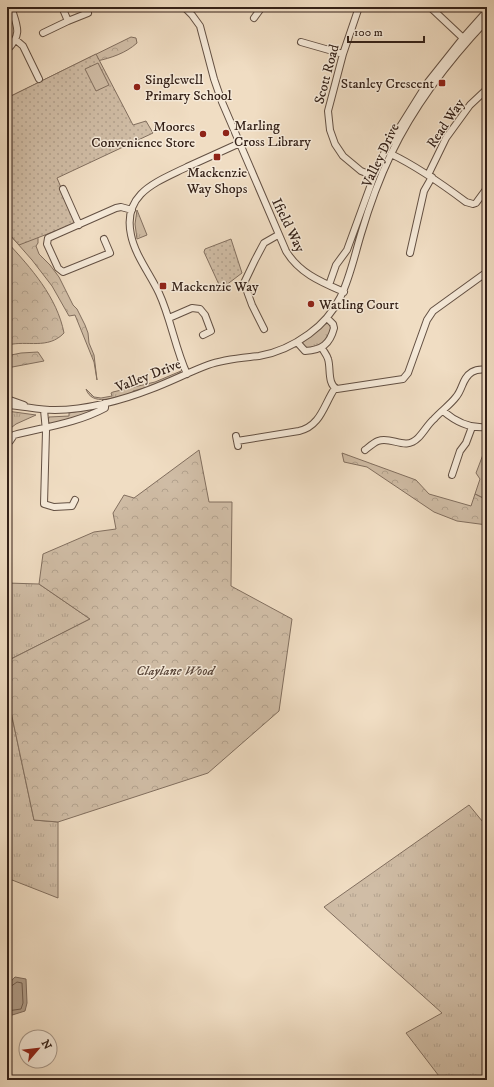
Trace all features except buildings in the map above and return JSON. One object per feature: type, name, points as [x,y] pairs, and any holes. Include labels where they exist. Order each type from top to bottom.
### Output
[{"type":"street","points":[[7,50],[16,40],[18,32],[11,7]]},
{"type":"street","points":[[62,7],[68,21]]},
{"type":"street","name":"Ifield Way","points":[[184,7],[200,26],[216,85],[286,251],[296,265],[308,274],[344,292]]},
{"type":"street","points":[[254,18],[262,7]]},
{"type":"street","name":"Scott Road","points":[[359,7],[343,54],[328,111],[330,130],[335,144],[343,156],[361,171],[374,176]]},
{"type":"street","points":[[430,7],[463,38]]},
{"type":"street","points":[[329,285],[336,265],[347,250],[374,176],[386,149],[428,82],[463,38],[487,12]]},
{"type":"street","points":[[43,33],[88,13]]},
{"type":"street","name":"Valley Drive","points":[[7,405],[19,408],[27,407],[44,410],[67,410],[105,403],[141,393],[217,362],[272,353],[297,342],[315,330],[327,318],[344,292],[370,205],[391,154],[409,121],[437,80],[466,43],[487,20]]},
{"type":"street","points":[[16,40],[23,46],[39,79]]},
{"type":"street","points":[[301,42],[343,54]]},
{"type":"street","name":"Read Way","points":[[410,253],[424,191],[446,138],[470,105],[487,89]]},
{"type":"street","points":[[187,374],[169,318],[133,241],[130,223],[132,210],[144,190],[152,184],[240,143]]},
{"type":"street","points":[[391,154],[430,176],[470,204],[476,203],[487,188]]},
{"type":"street","points":[[62,189],[79,225]]},
{"type":"street","points":[[104,239],[110,253],[63,272],[58,268],[47,244],[48,238],[116,208],[132,210]]},
{"type":"street","points":[[264,329],[252,305],[244,283],[264,242],[278,235]]},
{"type":"street","points":[[335,388],[398,381],[404,378],[408,373],[427,320],[433,311],[487,272]]},
{"type":"street","points":[[169,318],[192,308],[200,309],[205,315],[211,331],[203,336]]},
{"type":"street","points":[[297,342],[305,351],[322,348],[334,329],[333,324],[327,318]]},
{"type":"street","points":[[322,348],[328,359],[331,382],[335,388]]},
{"type":"street","points":[[365,450],[380,440],[388,440],[403,444],[413,442],[434,418],[456,398],[459,394],[464,379],[468,375],[479,369],[487,370]]},
{"type":"street","points":[[237,441],[297,432],[308,428],[319,418],[335,388]]},
{"type":"street","name":"Valley Drive","points":[[7,399],[27,407]]},
{"type":"street","points":[[10,441],[14,434],[27,428],[46,427],[85,417],[105,408],[105,403]]},
{"type":"street","points":[[44,410],[46,427],[44,504],[54,507],[74,506]]},
{"type":"street","points":[[443,411],[454,420],[472,427],[487,427]]},
{"type":"street","points":[[452,475],[460,452],[466,443],[472,427]]},
{"type":"green space","points":[[131,37],[136,38],[137,43],[128,50],[113,57],[97,61],[7,106],[7,98]]},
{"type":"green space","points":[[96,54],[133,125],[146,121],[153,133],[57,178],[76,223],[19,245],[7,231],[7,98]]},
{"type":"green space","points":[[98,63],[109,85],[96,91],[85,69]]},
{"type":"green space","points":[[7,192],[38,234],[38,243],[36,246],[39,254],[59,277],[85,325],[89,343],[94,355],[97,380],[94,362],[75,315],[69,316],[52,286],[7,231]]},
{"type":"green space","points":[[137,210],[147,235],[137,239],[135,224]]},
{"type":"green space","points":[[231,239],[242,273],[221,289],[204,252],[205,249]]},
{"type":"green space","points":[[7,242],[34,273],[49,295],[56,307],[64,333],[58,338],[44,343],[8,345],[7,355]]},
{"type":"green space","points":[[329,323],[333,328],[323,344],[307,350],[302,344],[303,342],[325,324]]},
{"type":"green space","points":[[38,352],[44,361],[7,368],[7,355]]},
{"type":"green space","points":[[181,371],[178,374],[158,383],[133,391],[133,393],[111,398],[99,399],[93,398],[89,395],[86,389],[94,397],[101,398],[112,396],[111,393],[113,392],[155,382]]},
{"type":"green space","points":[[101,407],[90,414],[50,424],[48,421],[49,417],[69,416],[69,413]]},
{"type":"green space","points":[[7,411],[36,415],[16,424],[7,431]]},
{"type":"green space","name":"Claylane Wood","points":[[199,450],[209,502],[232,502],[231,586],[292,619],[279,711],[208,773],[58,822],[34,820],[7,693],[7,661],[90,619],[39,584],[43,554],[94,532],[116,529],[113,513],[124,495],[134,498]]},
{"type":"green space","points":[[487,450],[487,501],[475,494],[480,479],[476,473],[484,452]]},
{"type":"green space","points":[[342,453],[416,480],[429,494],[471,506],[475,494],[487,501],[487,525],[457,521],[434,512],[367,467],[344,462]]},
{"type":"green space","points":[[7,583],[39,584],[90,619],[7,661]]},
{"type":"green space","points":[[7,693],[34,820],[58,822],[58,898],[7,878]]},
{"type":"green space","points":[[469,805],[487,827],[487,1080],[442,1080],[406,1033],[442,1013],[324,907]]},
{"type":"water","points":[[15,977],[26,979],[27,1003],[25,1011],[9,1016],[7,1014],[6,994],[11,981]]},
{"type":"place","name":"Stanley Crescent","points":[[442,83]]},
{"type":"place","name":"Singlewell Primary School","points":[[137,87]]},
{"type":"place","name":"Marling Cross Library","points":[[226,133]]},
{"type":"place","name":"Moores Convenience Store","points":[[203,134]]},
{"type":"place","name":"Mackenzie Way Shops","points":[[217,157]]},
{"type":"place","name":"Mackenzie Way","points":[[163,286]]},
{"type":"place","name":"Watling Court","points":[[311,304]]}]
